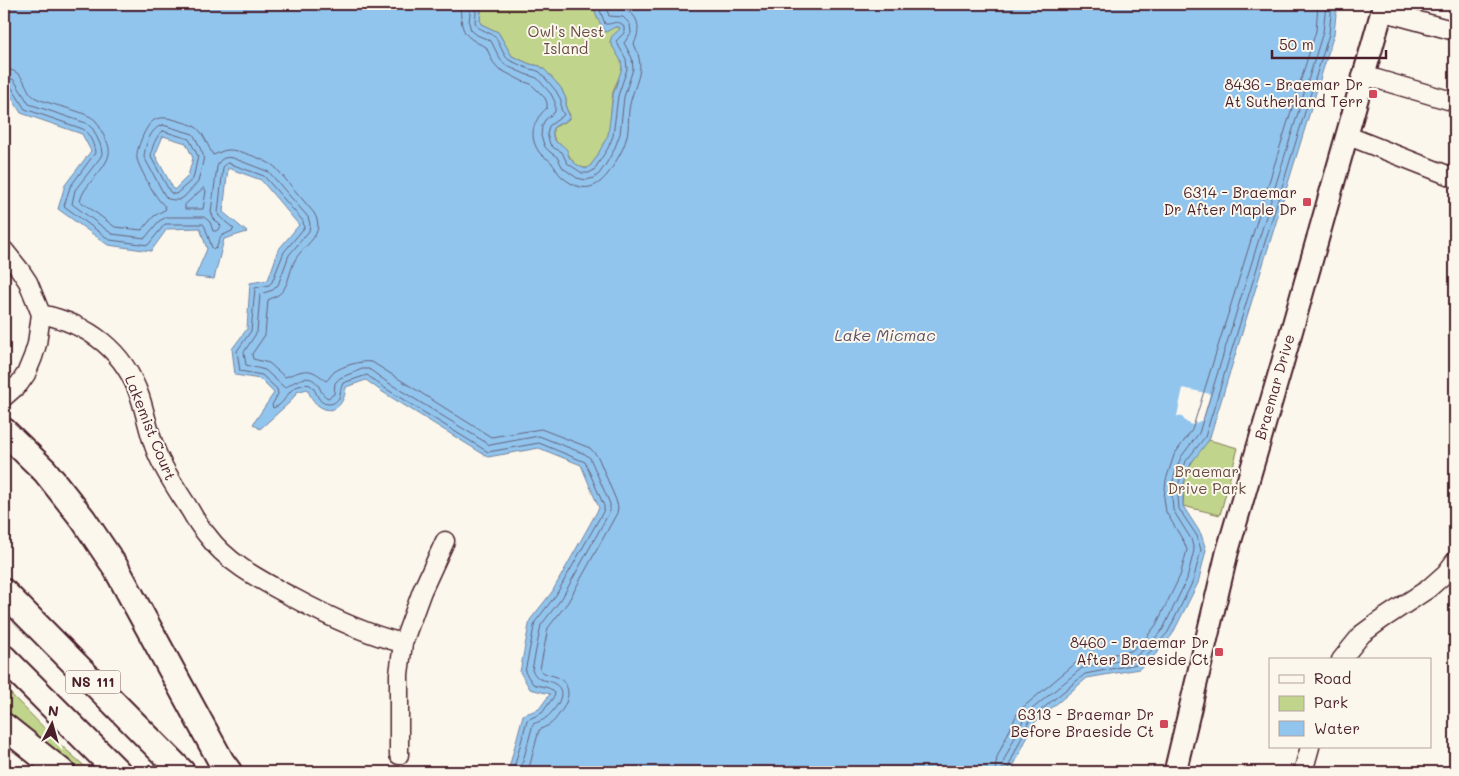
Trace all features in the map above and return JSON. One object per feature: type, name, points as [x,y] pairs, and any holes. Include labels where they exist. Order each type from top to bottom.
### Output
[{"type":"highway","points":[[4,431],[45,471],[83,519],[116,568],[221,761],[229,772]]},
{"type":"highway","name":"NS 111","points":[[4,592],[182,772]]},
{"type":"highway","name":"NS 111","points":[[4,658],[118,772]]},
{"type":"highway","points":[[4,726],[62,772]]},
{"type":"main road","name":"Braemar Drive","points":[[1175,772],[1227,553],[1383,8]]},
{"type":"street","points":[[1383,8],[1455,31]]},
{"type":"street","points":[[1363,75],[1455,102]]},
{"type":"street","points":[[1346,135],[1455,178]]},
{"type":"street","points":[[4,250],[28,282],[41,314],[34,357],[19,384],[4,397]]},
{"type":"street","name":"Lakemist Court","points":[[41,314],[60,318],[87,330],[115,354],[123,364],[137,389],[147,426],[168,476],[207,536],[223,553],[245,570],[304,603],[382,638],[403,643]]},
{"type":"street","points":[[399,755],[399,683],[403,643],[422,591],[445,541]]},
{"type":"street","points":[[1343,658],[1362,634],[1428,590],[1446,573],[1455,561]]},
{"type":"street","points":[[1302,772],[1310,748]]},
{"type":"green space","name":"Owl's Nest Island","points":[[478,4],[594,4],[600,23],[608,31],[612,27],[619,27],[620,29],[610,42],[622,66],[613,92],[609,131],[601,151],[588,168],[577,165],[565,148],[554,138],[553,128],[568,120],[570,115],[566,108],[566,99],[561,88],[540,66],[512,56],[498,32],[481,24],[481,11]]},
{"type":"green space","name":"Braemar Drive Park","points":[[1209,440],[1238,448],[1220,515],[1183,506],[1187,473],[1196,456]]},
{"type":"green space","points":[[4,687],[63,747],[91,772],[71,772],[4,716]]},
{"type":"water","name":"Lake Micmac","points":[[4,4],[478,4],[481,11],[481,24],[498,32],[512,56],[540,66],[561,88],[566,99],[566,108],[570,117],[553,128],[553,138],[567,150],[572,161],[586,169],[596,158],[608,135],[613,95],[622,68],[621,61],[610,42],[612,36],[620,29],[615,27],[606,32],[604,31],[596,15],[594,4],[1337,4],[1334,34],[1209,440],[1191,463],[1184,483],[1183,506],[1201,534],[1206,550],[1198,583],[1172,635],[1158,652],[1139,669],[1087,678],[1034,723],[1014,765],[1013,772],[508,772],[523,715],[539,709],[550,694],[530,689],[520,672],[530,620],[552,592],[599,508],[581,465],[539,448],[488,457],[366,380],[346,387],[341,403],[330,410],[317,404],[307,389],[297,392],[290,402],[260,429],[253,424],[274,393],[260,379],[235,375],[232,349],[247,329],[250,283],[268,280],[279,249],[299,225],[261,180],[228,168],[223,212],[247,232],[224,239],[214,279],[195,277],[207,249],[200,228],[167,229],[151,251],[108,245],[58,209],[65,185],[91,151],[82,134],[21,113],[4,85]],"holes":[[[163,136],[186,143],[193,158],[188,176],[174,190],[155,155]]]},
{"type":"pier","points":[[1183,388],[1210,394],[1204,419],[1192,425],[1182,417],[1177,416]]},
{"type":"place","name":"8436 - Braemar Dr At Sutherland Terr","points":[[1373,94]]},
{"type":"place","name":"6314 - Braemar Dr After Maple Dr","points":[[1307,202]]},
{"type":"place","name":"8460 - Braemar Dr After Braeside Ct","points":[[1219,652]]},
{"type":"place","name":"6313 - Braemar Dr Before Braeside Ct","points":[[1164,724]]}]
